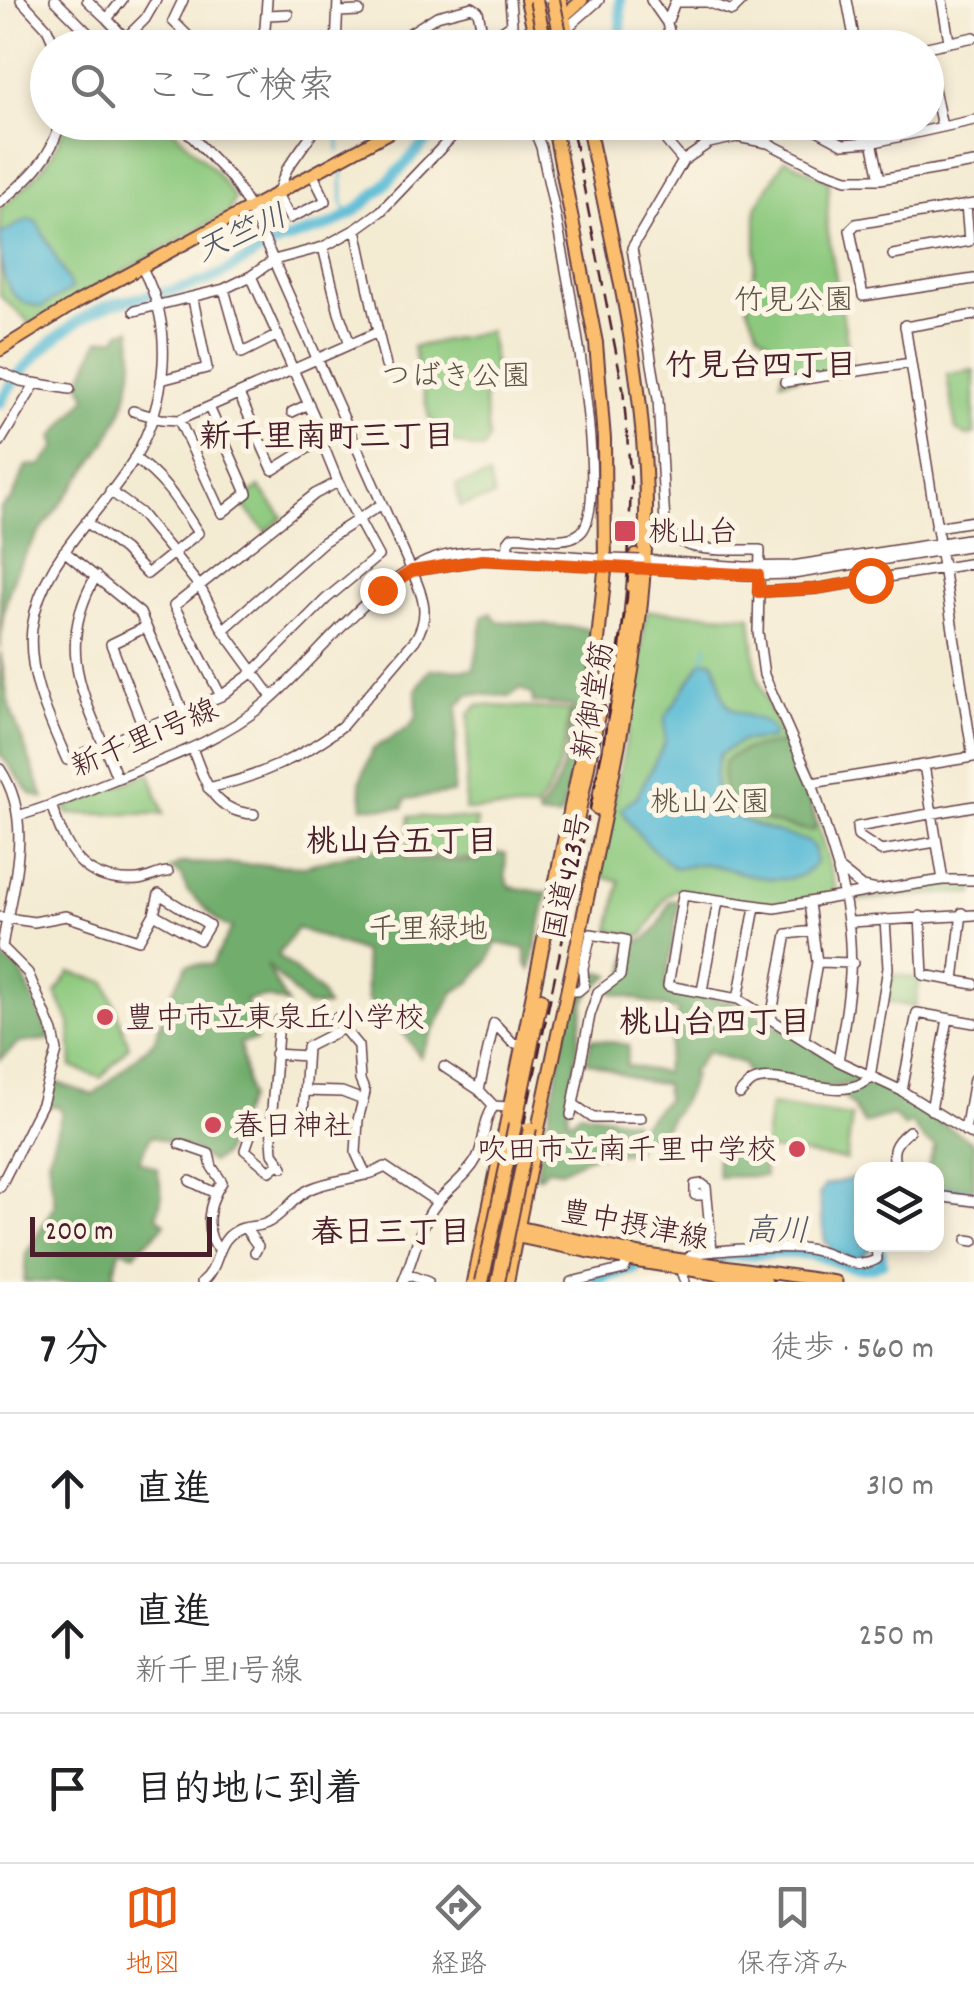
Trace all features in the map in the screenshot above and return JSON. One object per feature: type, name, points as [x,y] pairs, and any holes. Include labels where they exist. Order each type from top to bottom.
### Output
[{"type":"highway","points":[[527,0],[536,30]]},
{"type":"highway","points":[[536,0],[539,30]]},
{"type":"highway","points":[[557,0],[568,30]]},
{"type":"highway","points":[[557,0],[561,30]]},
{"type":"highway","name":"国道423号","points":[[474,1282],[500,1107],[522,1045],[592,699],[608,562],[596,343],[562,140]]},
{"type":"highway","name":"新御堂筋","points":[[482,1282],[598,714],[612,583],[612,439],[603,343],[584,229],[563,140]]},
{"type":"highway","name":"新御堂筋","points":[[508,1281],[530,1128],[624,676],[637,549],[637,470],[630,387],[582,140]]},
{"type":"highway","name":"国道423号","points":[[508,1281],[630,690],[642,564],[645,461],[634,356],[591,140]]},
{"type":"highway","points":[[600,224],[619,273]]},
{"type":"highway","points":[[584,229],[586,280]]},
{"type":"highway","points":[[552,943],[558,874]]},
{"type":"highway","points":[[569,946],[591,880]]},
{"type":"main road","points":[[557,30],[582,0]]},
{"type":"main road","points":[[0,350],[79,301],[376,140]]},
{"type":"main road","name":"豊中摂津線","points":[[485,1225],[686,1271],[836,1282]]},
{"type":"main road","name":"豊中摂津線","points":[[517,1232],[628,1260],[766,1282]]},
{"type":"street","points":[[20,0],[48,30]]},
{"type":"street","points":[[55,0],[84,30]]},
{"type":"street","points":[[87,0],[118,30]]},
{"type":"street","points":[[107,19],[122,0]]},
{"type":"street","points":[[134,30],[156,0]]},
{"type":"street","points":[[183,0],[174,21],[183,30]]},
{"type":"street","points":[[263,30],[267,0]]},
{"type":"street","points":[[337,30],[338,0]]},
{"type":"street","points":[[502,30],[513,22],[510,0]]},
{"type":"street","points":[[566,22],[599,0]]},
{"type":"street","points":[[651,0],[669,30]]},
{"type":"street","points":[[667,23],[675,2],[706,2],[732,11],[743,0]]},
{"type":"street","points":[[847,0],[853,30]]},
{"type":"street","points":[[942,0],[949,41]]},
{"type":"street","points":[[415,30],[437,16],[474,6],[479,30]]},
{"type":"street","points":[[338,12],[359,10]]},
{"type":"street","points":[[267,15],[288,14]]},
{"type":"street","points":[[944,42],[974,37]]},
{"type":"street","points":[[944,127],[974,120]]},
{"type":"street","points":[[0,203],[39,168],[54,140]]},
{"type":"street","points":[[198,140],[232,179],[250,208],[425,606],[422,630],[328,738],[256,775],[208,788]]},
{"type":"street","points":[[308,140],[277,194],[290,218],[326,201],[313,175]]},
{"type":"street","points":[[134,311],[224,289],[250,276],[273,257],[323,247],[381,211],[449,140]]},
{"type":"street","points":[[507,556],[512,537],[571,538],[586,526],[591,509],[584,378],[576,318],[539,140]]},
{"type":"street","points":[[667,140],[683,161]]},
{"type":"street","points":[[723,140],[709,142],[683,161],[632,248],[658,398],[665,524],[671,536],[685,546],[760,550],[759,651],[764,676],[812,783],[850,922],[853,963],[838,1061]]},
{"type":"street","points":[[756,140],[832,175],[859,180],[974,163]]},
{"type":"street","points":[[836,140],[843,144],[882,140]]},
{"type":"street","points":[[873,142],[880,179]]},
{"type":"street","points":[[893,255],[969,241],[970,205],[856,224],[850,230],[863,296],[974,279]]},
{"type":"street","points":[[356,229],[386,366]]},
{"type":"street","points":[[323,247],[350,344]]},
{"type":"street","points":[[142,268],[160,306],[164,353],[153,417],[134,458],[49,573],[36,607],[32,638],[35,674],[67,760],[222,696],[378,556],[338,482],[322,434],[250,276]]},
{"type":"street","points":[[224,289],[242,353],[278,335]]},
{"type":"street","points":[[162,380],[207,368],[193,299]]},
{"type":"street","points":[[812,783],[974,760],[905,326],[974,315]]},
{"type":"street","points":[[133,411],[179,420],[378,332]]},
{"type":"street","points":[[785,382],[911,362]]},
{"type":"street","points":[[0,372],[35,384],[70,389]]},
{"type":"street","points":[[0,442],[35,384]]},
{"type":"street","points":[[239,394],[274,470],[321,440]]},
{"type":"street","points":[[292,412],[309,404]]},
{"type":"street","points":[[179,420],[222,513],[247,493],[209,407]]},
{"type":"street","points":[[86,522],[124,550],[147,574],[198,533],[172,490],[156,472],[134,458]]},
{"type":"street","points":[[222,696],[174,606],[315,494],[338,482]]},
{"type":"street","points":[[110,491],[140,513],[200,588],[223,630],[272,697]]},
{"type":"street","points":[[223,630],[323,542],[382,504]]},
{"type":"street","points":[[936,527],[974,521]]},
{"type":"street","points":[[939,547],[974,538]]},
{"type":"street","points":[[939,547],[974,546]]},
{"type":"street","name":"新千里1号線","points":[[20,815],[192,748],[238,724],[272,697],[366,602],[412,571],[507,556],[759,571],[939,547]]},
{"type":"street","points":[[64,551],[140,613],[184,713]]},
{"type":"street","points":[[758,592],[815,589],[974,564]]},
{"type":"street","points":[[96,576],[80,603],[74,652],[81,688],[118,778]]},
{"type":"street","points":[[144,730],[111,644],[146,627]]},
{"type":"street","points":[[192,748],[208,788],[221,805],[234,812],[254,814]]},
{"type":"street","points":[[924,765],[943,880]]},
{"type":"street","points":[[0,769],[20,815],[19,849],[3,918],[3,950],[28,973],[53,1032],[56,1051],[42,1104],[0,1187]]},
{"type":"street","points":[[3,918],[34,922],[66,916],[140,940],[154,914],[167,872],[132,880],[85,868],[69,851],[51,804]]},
{"type":"street","points":[[936,842],[882,851],[858,836],[856,827],[974,806]]},
{"type":"street","points":[[838,868],[862,887],[877,890]]},
{"type":"street","points":[[974,880],[943,880],[809,903],[754,907],[683,895],[668,986],[738,999],[838,1061],[902,1091],[969,1134],[974,1079]]},
{"type":"street","points":[[154,914],[200,940],[210,922],[159,894]]},
{"type":"street","points":[[702,991],[718,901]]},
{"type":"street","points":[[804,1039],[816,962],[809,903]]},
{"type":"street","points":[[738,999],[754,907]]},
{"type":"street","points":[[954,980],[962,913]]},
{"type":"street","points":[[850,922],[974,914]]},
{"type":"street","points":[[920,916],[922,975],[974,984]]},
{"type":"street","points":[[788,1086],[826,1088],[864,1083],[870,1076],[888,968],[885,919]]},
{"type":"street","points":[[771,1018],[786,934],[813,931]]},
{"type":"street","points":[[567,991],[578,992],[584,986],[582,972],[591,934],[625,940],[620,976],[598,992],[590,1014],[572,1110],[593,1118],[641,1118]]},
{"type":"street","points":[[816,962],[853,963]]},
{"type":"street","points":[[902,1091],[917,1013],[974,1023]]},
{"type":"street","points":[[335,1018],[358,1046],[360,1080],[365,1092],[356,1153],[366,1175]]},
{"type":"street","points":[[931,1110],[948,1019]]},
{"type":"street","points":[[270,1123],[260,1122],[253,1127],[245,1150],[270,1171],[282,1165],[273,1153],[270,1123],[275,1054],[282,1033],[279,1020]]},
{"type":"street","points":[[479,1090],[494,1022],[512,1042],[522,1045]]},
{"type":"street","points":[[303,1114],[307,1048],[344,1028]]},
{"type":"street","points":[[275,1054],[306,1056]]},
{"type":"street","points":[[428,1282],[405,1278],[414,1248],[437,1202],[477,1158],[489,1112],[500,1107],[444,1068]]},
{"type":"street","points":[[740,1094],[750,1083],[764,1078],[826,1088]]},
{"type":"street","points":[[304,1091],[342,1092],[363,1100]]},
{"type":"street","points":[[894,1162],[895,1142],[906,1133],[910,1146]]},
{"type":"street","points":[[180,1144],[209,1154],[208,1166],[222,1182],[215,1192],[209,1223],[212,1243],[219,1250]]},
{"type":"street","points":[[202,1282],[216,1266],[226,1239],[245,1228],[268,1223],[292,1200],[312,1188],[385,1167],[437,1202]]},
{"type":"street","points":[[190,1182],[215,1192]]},
{"type":"street","points":[[705,1195],[712,1252]]},
{"type":"street","points":[[944,1197],[974,1201]]},
{"type":"street","points":[[245,1228],[258,1246],[254,1252]]},
{"type":"street","points":[[686,1271],[695,1253],[812,1249],[851,1263],[867,1264],[876,1259],[876,1252]]},
{"type":"street","points":[[571,1282],[624,1268],[628,1260]]},
{"type":"green space","points":[[60,140],[184,140],[235,198],[229,212],[27,326],[28,321],[0,296],[0,209],[31,181]]},
{"type":"green space","name":"竹見公園","points":[[785,159],[829,181],[827,227],[852,369],[781,381],[786,361],[783,354],[758,331],[747,305],[756,260],[756,207]]},
{"type":"green space","points":[[131,329],[133,363],[128,394],[101,449],[44,526],[14,575],[0,649],[0,508],[12,499],[26,466],[41,465],[56,447],[53,437],[87,397],[80,382],[99,340],[116,338],[120,332]]},
{"type":"green space","name":"つばき公園","points":[[489,331],[496,374],[484,401],[489,439],[483,450],[452,441],[429,417],[413,347]]},
{"type":"green space","points":[[974,370],[974,435],[967,436],[956,430],[947,375]]},
{"type":"green space","points":[[489,476],[494,497],[460,506],[456,485]]},
{"type":"green space","points":[[259,487],[283,517],[266,532],[240,502]]},
{"type":"green space","name":"桃山公園","points":[[647,611],[751,616],[757,674],[806,784],[835,896],[773,905],[674,890],[644,934],[610,930],[620,881],[598,876],[631,717]]},
{"type":"green space","points":[[491,613],[497,621],[592,629],[594,634],[585,708],[563,813],[558,818],[539,816],[538,812],[560,776],[573,706],[533,703],[532,694],[520,689],[510,696],[469,694],[458,705],[453,793],[406,799],[403,808],[363,807],[360,782],[373,749],[410,726],[417,716],[416,690],[429,670],[474,669],[483,617]]},
{"type":"green space","points":[[0,652],[9,705],[44,798],[31,794],[0,754]]},
{"type":"green space","points":[[478,705],[570,710],[555,776],[535,809],[465,810],[469,714]]},
{"type":"green space","points":[[783,743],[804,783],[816,824],[812,831],[748,813],[729,797],[724,786],[724,762],[752,748]]},
{"type":"green space","points":[[150,773],[164,814],[68,814],[66,807]]},
{"type":"green space","points":[[409,816],[477,820],[475,859],[407,855]]},
{"type":"green space","name":"千里緑地","points":[[368,849],[406,851],[406,859],[478,862],[479,852],[506,854],[505,876],[510,887],[547,893],[531,970],[526,963],[526,949],[496,943],[490,958],[471,982],[454,992],[420,1057],[398,1025],[368,1001],[363,952],[297,928],[278,955],[320,992],[327,1006],[307,1006],[266,964],[287,1004],[265,997],[246,1000],[256,1040],[240,1043],[249,1097],[222,1156],[212,1162],[197,1151],[151,1136],[139,1161],[157,1168],[162,1195],[157,1216],[165,1223],[135,1254],[121,1249],[114,1269],[116,1282],[24,1282],[26,1254],[55,1205],[48,1159],[62,1113],[58,1106],[47,1106],[54,1082],[94,1095],[155,1040],[168,999],[187,965],[212,964],[232,928],[215,918],[187,891],[182,875],[170,869],[181,863],[305,866]]},
{"type":"green space","points":[[943,884],[974,885],[974,894],[855,901],[855,898]]},
{"type":"green space","points":[[670,901],[679,901],[665,988],[740,1004],[863,1076],[862,1082],[825,1087],[750,1079],[743,1063],[707,1052],[691,1073],[694,1076],[686,1095],[655,1142],[652,1137],[644,1138],[634,1152],[592,1155],[561,1171],[547,1169],[536,1176],[572,1001],[585,990],[590,977],[601,972],[611,975],[592,989],[584,1003],[567,1119],[573,1120],[580,1112],[633,1121],[637,1129],[666,1099],[665,1084],[635,1079],[586,1061],[592,1039],[629,1045],[626,1065],[664,1073],[678,1011],[607,991],[624,978],[631,941],[652,934]]},
{"type":"green space","points":[[0,958],[20,970],[51,1039],[19,1043],[0,1060]]},
{"type":"green space","points":[[70,972],[106,982],[129,1046],[101,1078],[72,1067],[70,1023],[56,993]]},
{"type":"green space","points":[[891,974],[920,979],[915,1007],[886,1002]]},
{"type":"green space","points":[[878,1084],[974,1143],[974,1188],[944,1186],[944,1162],[929,1162],[935,1146],[925,1141],[911,1123],[904,1127],[893,1115],[864,1124],[853,1106],[835,1089]]},
{"type":"green space","points":[[770,1105],[852,1117],[846,1160],[764,1149]]},
{"type":"green space","points":[[725,1151],[762,1157],[765,1176],[718,1177],[716,1159]]},
{"type":"water","points":[[29,219],[37,222],[72,289],[42,307],[18,298],[2,270],[0,234]]},
{"type":"water","points":[[702,661],[713,661],[731,708],[764,723],[773,732],[771,739],[742,741],[720,754],[715,776],[718,794],[738,817],[814,847],[816,863],[805,873],[778,879],[704,864],[673,867],[651,848],[626,817],[622,808],[637,796],[665,743],[665,718]]},
{"type":"water","points":[[854,1179],[854,1252],[867,1252],[857,1260],[830,1251],[825,1243],[819,1195],[825,1185]]},
{"type":"waterway","name":"天竺川","points":[[620,0],[620,30]]},
{"type":"waterway","points":[[339,140],[339,152]]},
{"type":"waterway","name":"天竺川","points":[[0,403],[35,357],[68,328],[120,302],[208,280],[275,244],[339,221],[382,188],[428,140]]},
{"type":"waterway","points":[[342,169],[343,204],[348,215]]},
{"type":"waterway","points":[[703,661],[707,646]]},
{"type":"waterway","name":"高川","points":[[944,1192],[974,1196]]},
{"type":"waterway","name":"高川","points":[[711,1257],[803,1254],[864,1268],[882,1263],[881,1252]]},
{"type":"waterway","name":"高川","points":[[596,1279],[635,1269]]},
{"type":"railway","points":[[543,0],[549,30]]},
{"type":"railway","points":[[491,1282],[602,751],[627,598],[631,482],[623,388],[575,140]]},
{"type":"place","name":"桃山台","points":[[625,531]]},
{"type":"place","name":"豊中市立東泉丘小学校","points":[[105,1017]]},
{"type":"place","name":"春日神社","points":[[213,1125]]},
{"type":"place","name":"吹田市立南千里中学校","points":[[797,1149]]},
{"type":"district","name":"竹見台四丁目","points":[[761,364]]},
{"type":"district","name":"新千里南町三丁目","points":[[327,435]]},
{"type":"district","name":"桃山台五丁目","points":[[402,840]]},
{"type":"district","name":"桃山台四丁目","points":[[715,1021]]},
{"type":"district","name":"春日三丁目","points":[[391,1231]]},
{"type":"route","points":[[382,590],[412,571],[482,560],[758,575],[758,592],[815,589],[870,580]]}]
